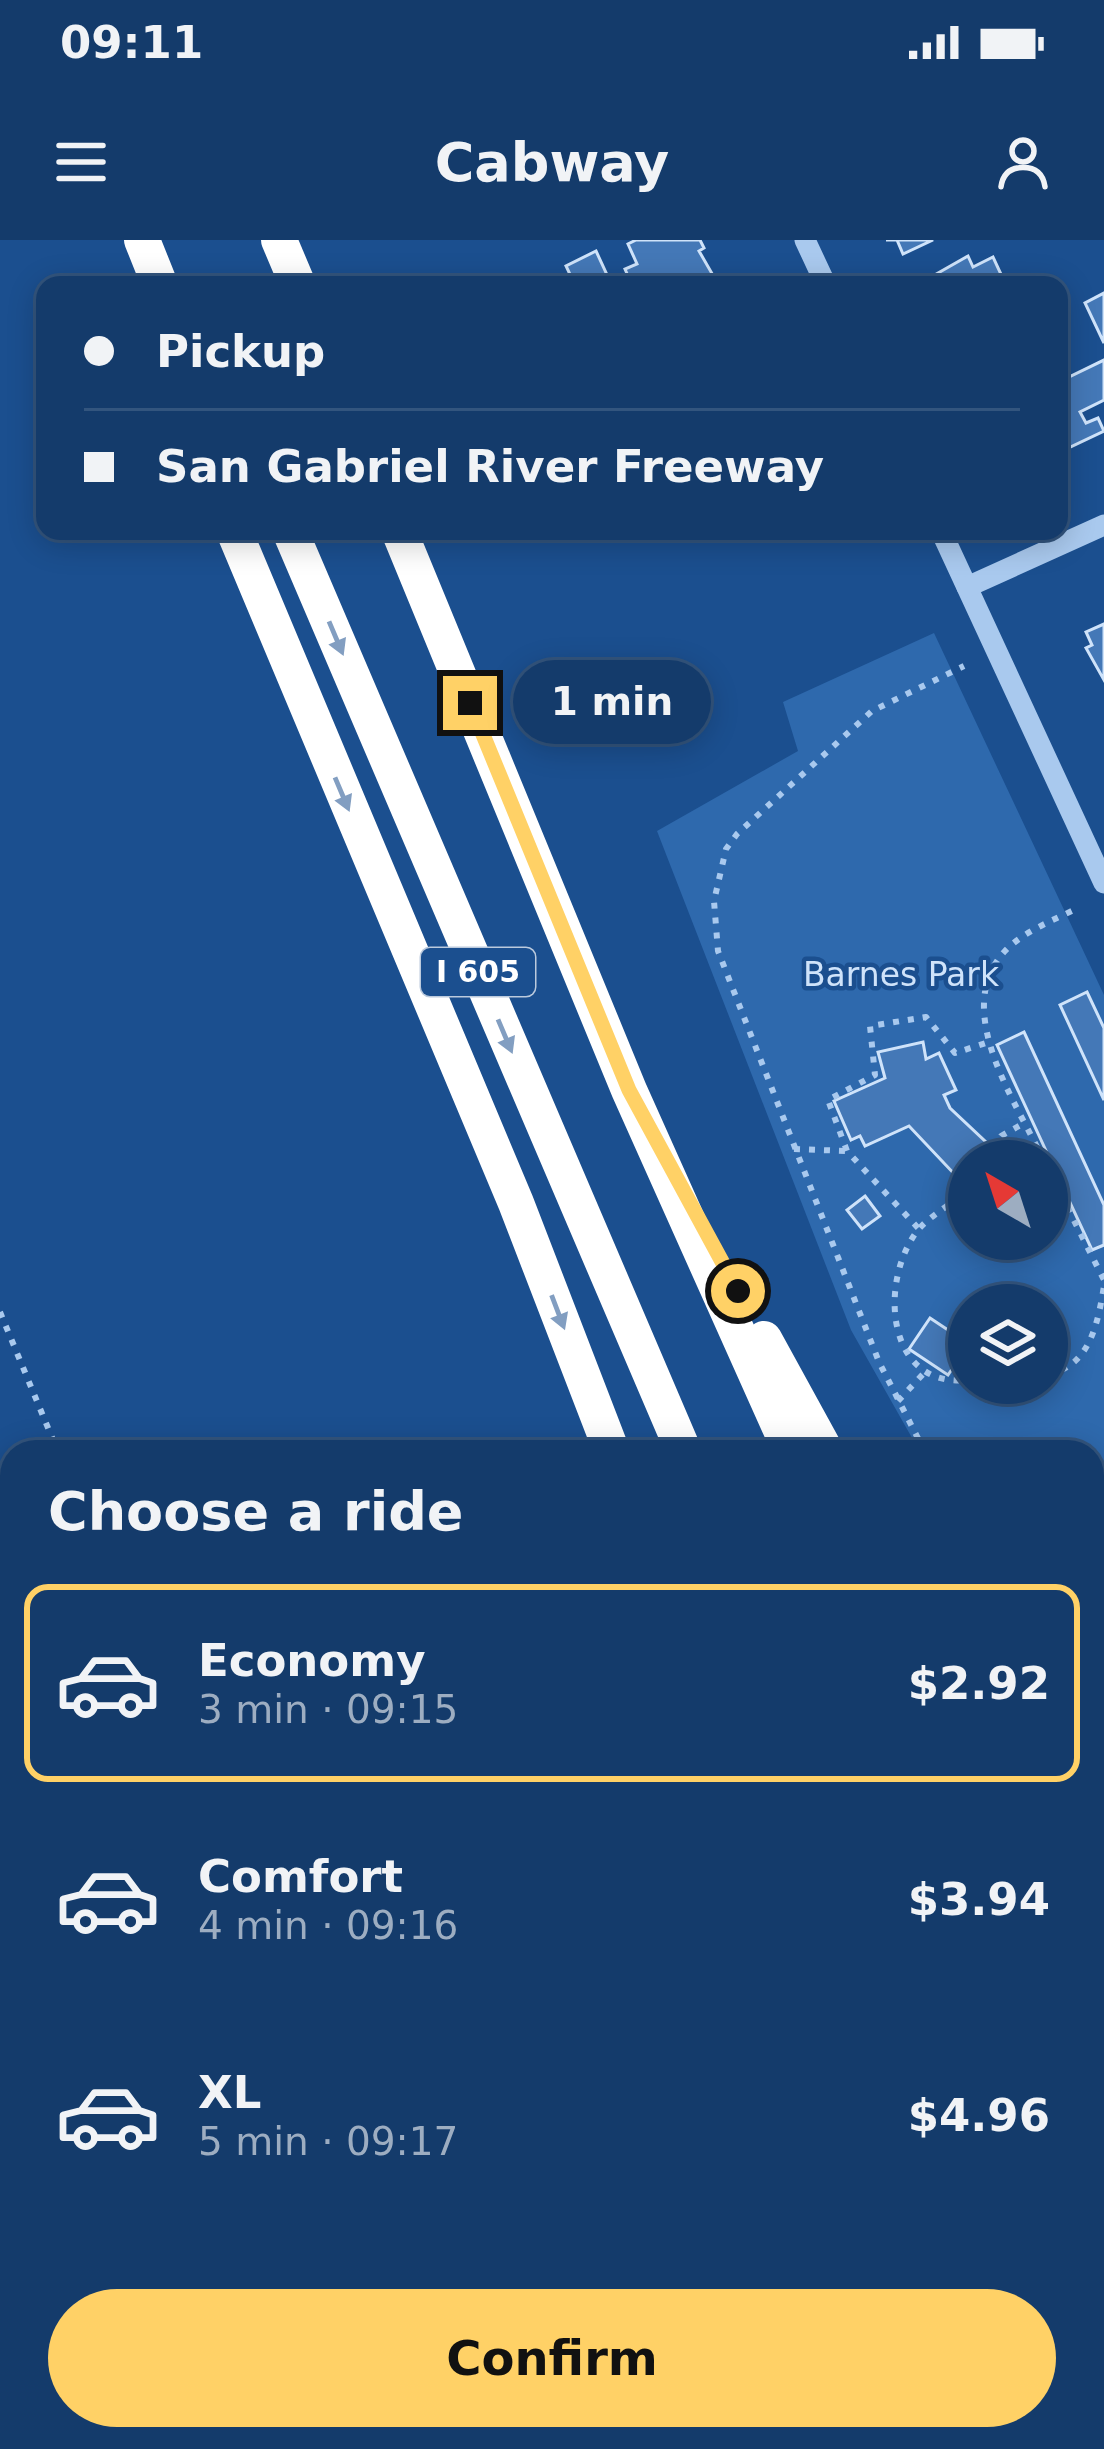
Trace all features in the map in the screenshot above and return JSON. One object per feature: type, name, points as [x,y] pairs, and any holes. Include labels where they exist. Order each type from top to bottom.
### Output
[{"type":"highway","points":[[142,240],[156,276]]},
{"type":"highway","points":[[279,240],[294,276]]},
{"type":"highway","points":[[238,540],[516,1203],[607,1440]]},
{"type":"highway","name":"I 605","points":[[294,540],[679,1440]]},
{"type":"highway","name":"I 605","points":[[403,540],[629,1090],[786,1440]]},
{"type":"highway","points":[[629,1090],[819,1440]]},
{"type":"street","points":[[805,240],[822,276]]},
{"type":"street","points":[[967,587],[1104,525]]},
{"type":"street","points":[[945,540],[1104,883]]},
{"type":"path","points":[[919,1440],[898,1401],[794,1149],[718,950],[714,901],[726,849],[872,711],[964,665]]},
{"type":"path","points":[[1035,1140],[988,1042],[986,984],[1003,953],[1078,908]]},
{"type":"path","points":[[918,1228],[847,1151],[827,1100],[875,1076],[870,1026],[926,1017],[956,1053],[988,1042]]},
{"type":"path","points":[[998,1140],[1026,1122]]},
{"type":"path","points":[[794,1149],[847,1151]]},
{"type":"path","points":[[948,1209],[918,1228],[908,1246],[892,1304],[897,1334],[909,1357],[925,1372],[948,1376]]},
{"type":"path","points":[[1068,1209],[1104,1283],[1087,1349],[1068,1366]]},
{"type":"path","points":[[0,1312],[53,1440]]},
{"type":"path","points":[[898,1401],[925,1372]]},
{"type":"green space","name":"Barnes Park","points":[[934,633],[1104,995],[1104,1440],[913,1440],[851,1330],[657,831],[798,751],[783,702]]},
{"type":"building","points":[[700,240],[704,248],[699,251],[713,276],[628,276],[625,269],[637,264],[628,244]]},
{"type":"building","points":[[897,240],[933,240],[903,254]]},
{"type":"building","points":[[596,251],[608,276],[571,276],[566,266]]},
{"type":"building","points":[[968,256],[973,267],[993,257],[1002,276],[933,276]]},
{"type":"building","points":[[1104,293],[1104,343],[1085,303]]},
{"type":"building","points":[[1104,360],[1104,400],[1080,412],[1086,423],[1098,418],[1104,431],[1068,448],[1068,378]]},
{"type":"building","points":[[1104,624],[1104,680],[1086,648],[1092,645],[1086,632]]},
{"type":"building","points":[[1087,992],[1104,1028],[1104,1100],[1060,1005]]},
{"type":"building","points":[[1024,1032],[1104,1205],[1104,1245],[1092,1250],[1068,1198],[1068,1140],[1041,1140],[997,1045]]},
{"type":"building","points":[[923,1042],[926,1059],[939,1053],[956,1090],[944,1095],[950,1108],[984,1140],[948,1140],[948,1167],[909,1126],[865,1146],[860,1136],[851,1140],[834,1101],[885,1078],[878,1052]]},
{"type":"building","points":[[865,1196],[880,1216],[862,1229],[847,1210]]},
{"type":"building","points":[[930,1318],[948,1330],[948,1375],[909,1349]]},
{"type":"route","points":[[470,703],[629,1090],[738,1291]]}]
